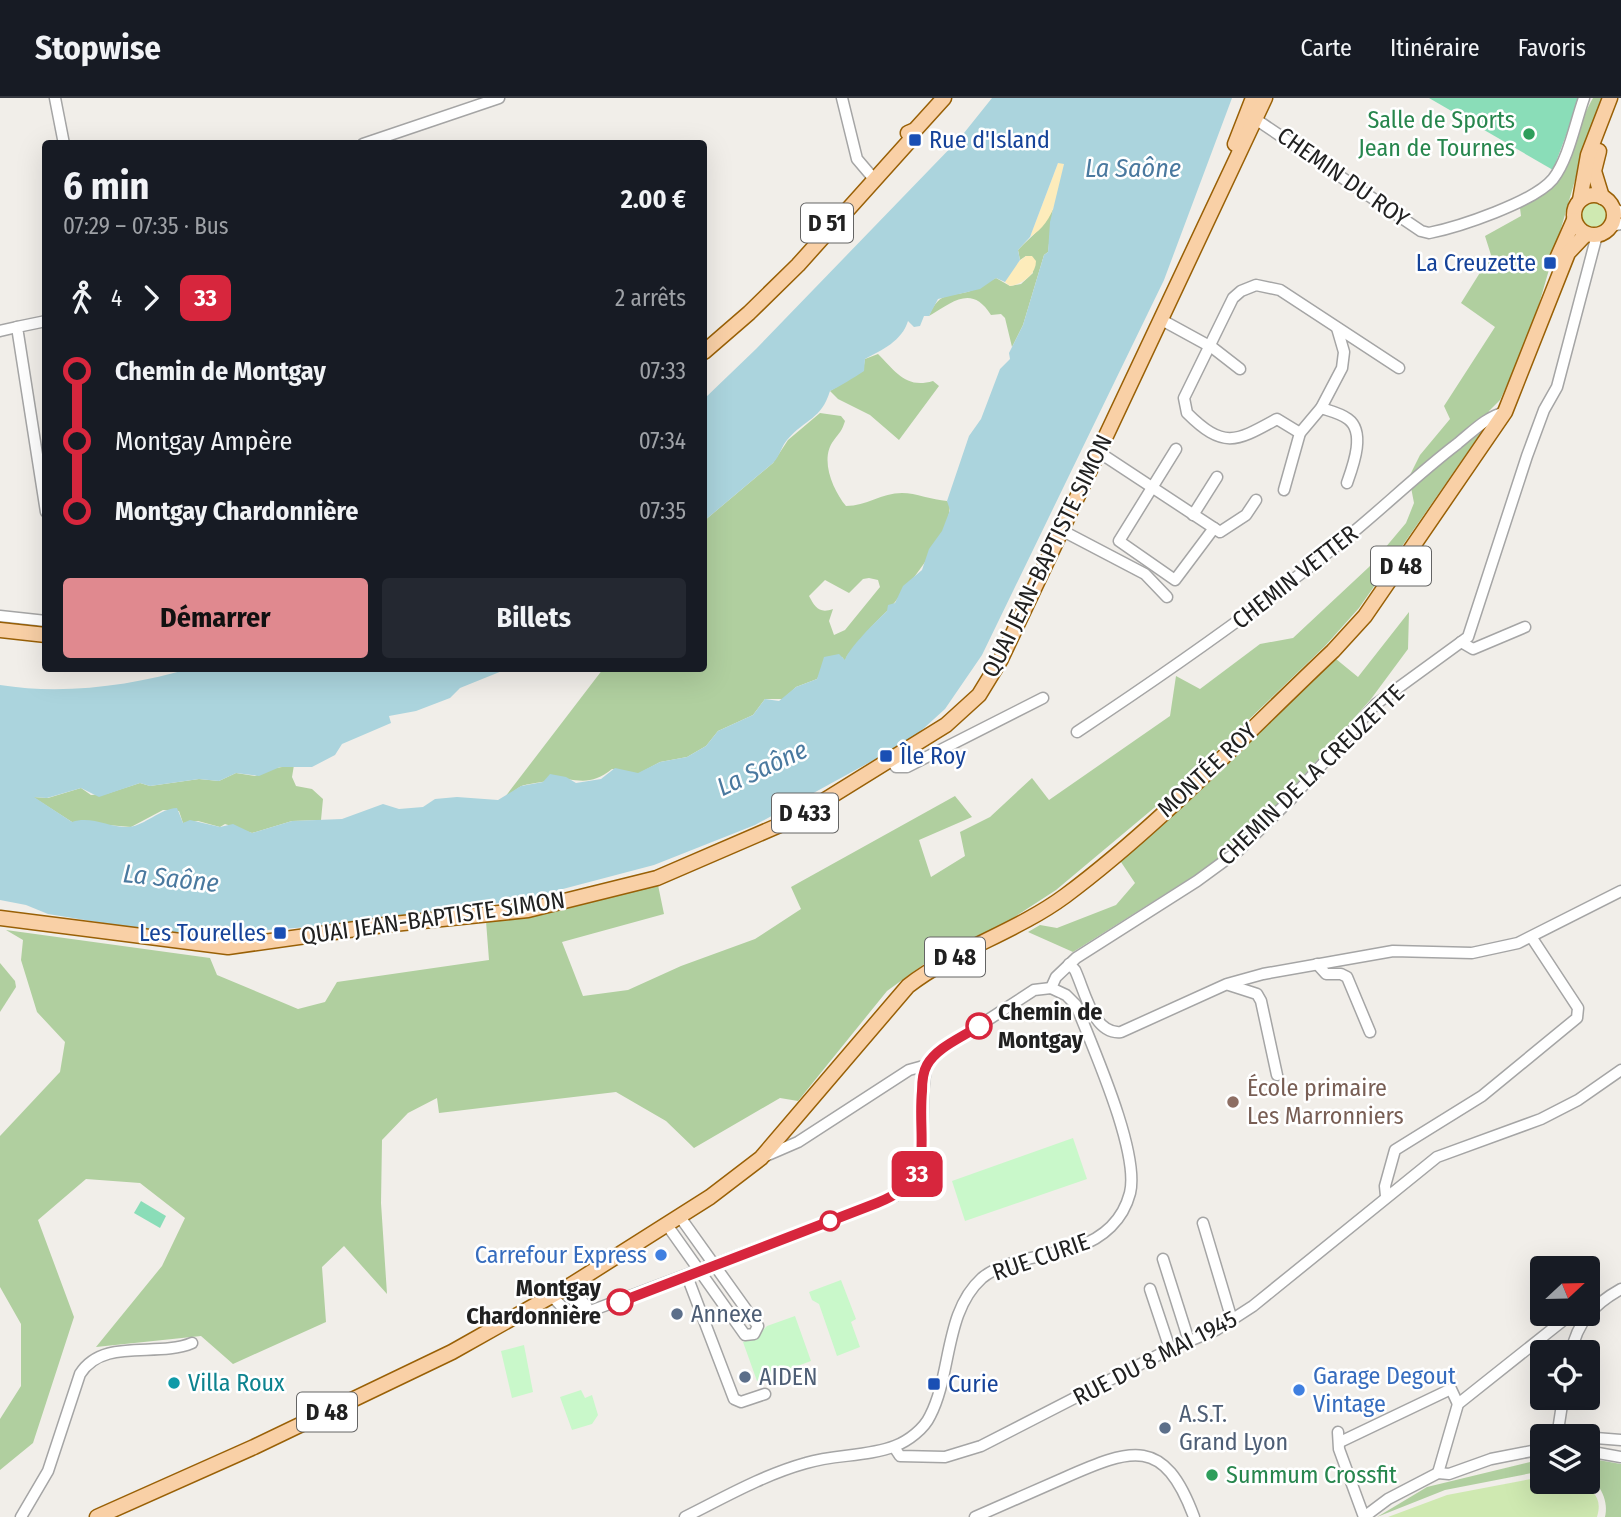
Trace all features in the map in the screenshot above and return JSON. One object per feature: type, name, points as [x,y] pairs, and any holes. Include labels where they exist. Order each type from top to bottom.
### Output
[{"type":"main road","name":"D 51","points":[[707,349],[759,304],[814,248],[909,132],[915,131],[944,98]]},
{"type":"main road","name":"QUAI JEAN-BAPTISTE SIMON","points":[[0,918],[228,947],[384,925],[528,910],[657,878],[746,842],[796,818],[946,725],[979,695],[1001,659],[1225,182],[1251,115],[1252,98]]},
{"type":"main road","name":"QUAI JEAN-BAPTISTE SIMON","points":[[1251,115],[1265,98]]},
{"type":"main road","points":[[1580,200],[1590,195],[1602,197],[1617,210],[1616,225],[1591,235],[1574,220],[1574,209],[1580,200],[1585,166],[1610,98]]},
{"type":"main road","points":[[1602,197],[1594,171],[1617,98]]},
{"type":"main road","name":"D 48","points":[[1551,291],[1559,249],[1574,220]]},
{"type":"main road","name":"D 48","points":[[1551,291],[1568,253],[1591,235]]},
{"type":"main road","name":"MONTÉE ROY","points":[[761,1158],[908,986],[932,968],[1009,932],[1106,864],[1333,651],[1365,616],[1505,412],[1551,291]]},
{"type":"main road","points":[[0,630],[42,635]]},
{"type":"main road","name":"D 48","points":[[97,1517],[254,1447],[452,1352],[566,1288],[680,1217],[761,1158]]},
{"type":"street","points":[[55,98],[63,140]]},
{"type":"street","points":[[375,140],[499,98]]},
{"type":"street","points":[[842,98],[857,159],[872,177]]},
{"type":"street","name":"CHEMIN DU ROY","points":[[1251,115],[1421,231],[1429,233],[1521,200],[1551,181],[1559,170],[1584,98]]},
{"type":"street","points":[[1525,627],[1473,649],[1465,639],[1527,456],[1544,410],[1557,387],[1591,235]]},
{"type":"street","points":[[1300,433],[1277,419],[1252,434],[1231,439],[1222,438],[1187,413],[1184,398],[1233,298],[1241,291],[1256,285],[1290,295],[1399,368]]},
{"type":"street","points":[[1160,319],[1210,346],[1240,369]]},
{"type":"street","points":[[0,331],[42,322]]},
{"type":"street","points":[[17,327],[42,486]]},
{"type":"street","points":[[1284,490],[1300,433],[1321,408],[1342,368],[1344,352],[1337,328]]},
{"type":"street","points":[[1321,408],[1350,421],[1356,431],[1352,467],[1347,483]]},
{"type":"street","name":"CHEMIN VETTER","points":[[1077,732],[1190,657],[1259,607],[1437,459],[1492,416],[1505,412]]},
{"type":"street","points":[[1176,449],[1150,486],[1119,541],[1175,580],[1214,528]]},
{"type":"street","points":[[1097,451],[1220,533],[1246,515],[1255,500]]},
{"type":"street","points":[[1193,515],[1217,477]]},
{"type":"street","points":[[1061,530],[1145,574],[1167,597]]},
{"type":"street","points":[[0,616],[42,621]]},
{"type":"street","name":"CHEMIN DE LA CREUZETTE","points":[[1051,988],[1056,977],[1069,964],[1238,851],[1293,797],[1377,704],[1465,639]]},
{"type":"street","points":[[891,761],[897,767],[907,766],[1043,698]]},
{"type":"street","points":[[1069,964],[1075,970],[1101,1027],[1114,1033],[1227,984],[1263,974],[1393,951],[1472,953],[1532,938],[1621,891]]},
{"type":"street","points":[[1386,1196],[1385,1186],[1395,1150],[1454,1116],[1510,1076],[1577,1018],[1578,1008],[1532,938]]},
{"type":"street","points":[[1317,964],[1326,974],[1341,974],[1347,977],[1370,1031]]},
{"type":"street","points":[[1227,984],[1257,994],[1261,1001],[1277,1075]]},
{"type":"street","points":[[761,1158],[798,1142],[909,1070],[927,1065],[940,1051],[1034,990],[1051,988]]},
{"type":"street","name":"RUE CURIE","points":[[894,1447],[918,1432],[930,1416],[962,1305],[983,1277],[1004,1267],[1078,1247],[1103,1235],[1116,1223],[1130,1192],[1128,1156],[1105,1080],[1076,1005],[1066,995],[1051,988]]},
{"type":"street","points":[[552,1296],[573,1314],[592,1312],[877,1203],[907,1188],[916,1176],[920,1161],[920,1103],[927,1065]]},
{"type":"street","name":"RUE DU 8 MAI 1945","points":[[685,1517],[779,1471],[828,1457],[894,1447],[900,1456],[930,1458],[981,1446],[1170,1349],[1232,1321],[1437,1157],[1541,1119],[1578,1100],[1621,1070]]},
{"type":"street","points":[[667,1225],[746,1335],[754,1334],[758,1326],[680,1217]]},
{"type":"street","points":[[1203,1223],[1232,1321]]},
{"type":"street","points":[[1163,1259],[1189,1341]]},
{"type":"street","points":[[687,1276],[734,1399],[741,1402],[765,1394]]},
{"type":"street","points":[[579,1280],[580,1298],[592,1312]]},
{"type":"street","points":[[566,1288],[577,1306],[592,1312]]},
{"type":"street","points":[[1150,1289],[1170,1349]]},
{"type":"street","points":[[1576,1340],[1580,1324],[1601,1300],[1621,1289]]},
{"type":"street","points":[[1438,1474],[1458,1404],[1555,1326]]},
{"type":"street","points":[[21,1517],[48,1471],[80,1374],[87,1363],[104,1353],[178,1349],[192,1343]]},
{"type":"street","points":[[1458,1404],[1451,1389],[1339,1437],[1339,1449],[1364,1517],[1388,1499],[1438,1474],[1449,1474],[1491,1459],[1530,1451]]},
{"type":"street","points":[[1600,1438],[1621,1440]]},
{"type":"street","points":[[1600,1453],[1621,1457]]},
{"type":"street","points":[[975,1517],[1123,1454],[1152,1458],[1172,1472],[1184,1490],[1194,1517]]},
{"type":"green space","name":"Salle de Sports Jean de Tournes","points":[[1429,98],[1580,98],[1553,170]]},
{"type":"green space","points":[[1593,98],[1605,98],[1580,163],[1530,335],[1500,400],[1489,411],[1485,427],[1359,608],[1325,646],[1179,787],[1056,890],[1007,922],[931,959],[887,991],[798,1101],[780,1098],[694,1148],[666,1121],[616,1092],[439,1113],[437,1098],[408,1113],[382,1140],[381,1203],[387,1294],[344,1246],[322,1267],[326,1322],[233,1364],[201,1336],[96,1347],[162,1266],[185,1218],[140,1183],[86,1179],[38,1220],[74,1317],[33,1443],[0,1470],[0,1419],[21,1386],[21,1324],[0,1287],[0,1136],[60,1072],[65,1042],[37,1012],[21,960],[23,940],[6,930],[210,958],[217,975],[298,1009],[325,1002],[337,982],[489,960],[486,921],[531,917],[658,885],[664,914],[562,942],[583,996],[628,990],[681,966],[755,939],[801,909],[791,887],[955,796],[972,817],[919,840],[931,877],[965,856],[960,832],[990,817],[1032,778],[1049,800],[1170,716],[1176,676],[1200,689],[1260,644],[1293,638],[1369,567],[1406,523],[1414,503],[1409,477],[1420,455],[1450,419],[1444,406],[1495,327],[1461,303],[1491,255],[1485,236],[1521,216],[1520,208],[1549,187],[1566,160]]},
{"type":"green space","points":[[1593,202],[1602,206],[1606,215],[1602,224],[1593,228],[1584,224],[1580,215],[1584,206]]},
{"type":"green space","points":[[1053,209],[1048,252],[1044,255],[1023,325],[1012,347],[1005,318],[1001,314],[991,315],[977,300],[970,298],[955,301],[929,316],[933,307],[943,298],[975,289],[996,278],[1010,286],[1021,284],[1033,273],[1026,256],[1020,260],[1018,250],[1042,226]]},
{"type":"green space","points":[[878,354],[908,381],[933,381],[939,386],[899,440],[870,415],[838,399],[830,391],[863,371],[865,359]]},
{"type":"green space","points":[[820,413],[841,416],[845,421],[830,448],[828,465],[833,483],[846,506],[902,493],[947,501],[950,505],[944,530],[920,569],[845,661],[842,657],[822,670],[817,679],[796,687],[783,699],[765,699],[753,715],[718,731],[706,746],[687,757],[660,762],[638,774],[612,769],[590,780],[564,779],[524,785],[505,797],[601,672],[707,672],[707,518],[773,463],[788,440]],"holes":[[[863,579],[878,580],[880,587],[845,630],[834,635],[829,621],[833,609],[824,611],[818,608],[809,596],[825,580],[849,593]]]},
{"type":"green space","points":[[1409,612],[1408,649],[1371,699],[1262,823],[1224,857],[1073,952],[1028,932],[1040,925],[1057,928],[1116,905],[1135,883],[1119,859],[1336,659],[1358,677]]},
{"type":"green space","points":[[294,765],[292,777],[296,786],[312,789],[323,799],[321,820],[292,821],[252,833],[225,824],[220,827],[198,821],[183,823],[179,811],[163,810],[131,827],[72,822],[33,797],[48,798],[81,788],[91,795],[106,794],[140,783],[150,786],[199,779],[219,781],[236,773],[255,776],[270,769]]},
{"type":"green space","points":[[0,963],[15,981],[16,987],[0,1012]]},
{"type":"green space","points":[[1073,1138],[1087,1179],[965,1221],[952,1181]]},
{"type":"green space","points":[[141,1201],[166,1216],[160,1228],[134,1213]]},
{"type":"green space","points":[[841,1280],[856,1319],[851,1322],[860,1347],[837,1356],[819,1304],[812,1300],[809,1292]]},
{"type":"green space","points":[[795,1316],[811,1361],[757,1381],[743,1342],[756,1337],[767,1326]]},
{"type":"green space","points":[[524,1345],[533,1392],[512,1398],[501,1351]]},
{"type":"green space","points":[[581,1390],[585,1398],[592,1395],[598,1415],[592,1424],[572,1430],[560,1397]]},
{"type":"green space","points":[[1600,1460],[1621,1464],[1621,1517],[1605,1517],[1603,1494],[1600,1490]]},
{"type":"green space","points":[[1530,1462],[1530,1473],[1445,1490],[1377,1517],[1427,1487]]},
{"type":"green space","points":[[1530,1479],[1530,1494],[1594,1494],[1599,1505],[1597,1517],[1388,1517],[1447,1495]]},
{"type":"sand","points":[[1058,163],[1064,163],[1055,204],[1046,223],[1030,237]]},
{"type":"sand","points":[[1026,256],[1032,256],[1036,261],[1034,271],[1024,281],[1010,286],[1005,282],[1013,266]]},
{"type":"water","name":"La Saône","points":[[992,98],[1232,98],[1164,280],[982,655],[945,709],[912,739],[755,825],[654,865],[521,900],[336,925],[183,936],[48,914],[26,905],[0,900],[0,685],[72,689],[121,684],[177,672],[500,672],[460,688],[450,698],[416,711],[389,716],[391,723],[342,744],[335,755],[312,767],[280,767],[259,776],[236,773],[219,781],[199,779],[150,786],[140,783],[99,797],[81,788],[47,798],[34,797],[72,822],[86,820],[129,827],[177,808],[183,823],[190,820],[220,827],[233,824],[252,833],[292,821],[342,819],[383,804],[399,809],[423,807],[435,799],[457,797],[498,800],[521,786],[543,782],[550,774],[566,777],[576,783],[601,779],[615,768],[638,773],[660,762],[687,757],[706,746],[718,731],[753,715],[765,699],[779,701],[796,687],[817,679],[824,657],[839,654],[845,660],[857,642],[887,611],[888,605],[895,603],[903,586],[922,570],[929,549],[942,531],[950,510],[947,501],[969,436],[981,419],[1000,369],[1010,359],[1009,353],[1023,325],[1044,255],[1048,252],[1050,222],[1064,164],[1058,163],[1030,237],[1018,250],[1020,260],[1005,282],[996,278],[980,289],[938,299],[929,316],[924,316],[920,326],[914,327],[908,321],[896,339],[865,359],[864,371],[830,391],[822,408],[787,440],[773,463],[707,518],[707,396],[960,138]]},
{"type":"bus line","name":"33","points":[[620,1302],[895,1196],[907,1188],[916,1176],[920,1161],[920,1103],[927,1065],[940,1051],[979,1026]]},
{"type":"place","name":"Salle de Sports Jean de Tournes","points":[[1529,134]]},
{"type":"place","name":"Rue d'Island","points":[[915,140]]},
{"type":"place","name":"La Creuzette","points":[[1550,263]]},
{"type":"place","name":"Île Roy","points":[[886,756]]},
{"type":"place","name":"Les Tourelles","points":[[280,933]]},
{"type":"place","name":"Chemin de Montgay","points":[[979,1026]]},
{"type":"place","name":"École primaire Les Marronniers","points":[[1233,1102]]},
{"type":"place","name":"Carrefour Express","points":[[661,1255]]},
{"type":"place","name":"Montgay Chardonnière","points":[[620,1302]]},
{"type":"place","name":"Annexe","points":[[677,1314]]},
{"type":"place","name":"AIDEN","points":[[745,1377]]},
{"type":"place","name":"Villa Roux","points":[[174,1383]]},
{"type":"place","name":"Curie","points":[[934,1384]]},
{"type":"place","name":"Garage Degout Vintage","points":[[1299,1390]]},
{"type":"place","name":"A.S.T. Grand Lyon","points":[[1165,1428]]},
{"type":"place","name":"Summum Crossfit","points":[[1212,1475]]}]
